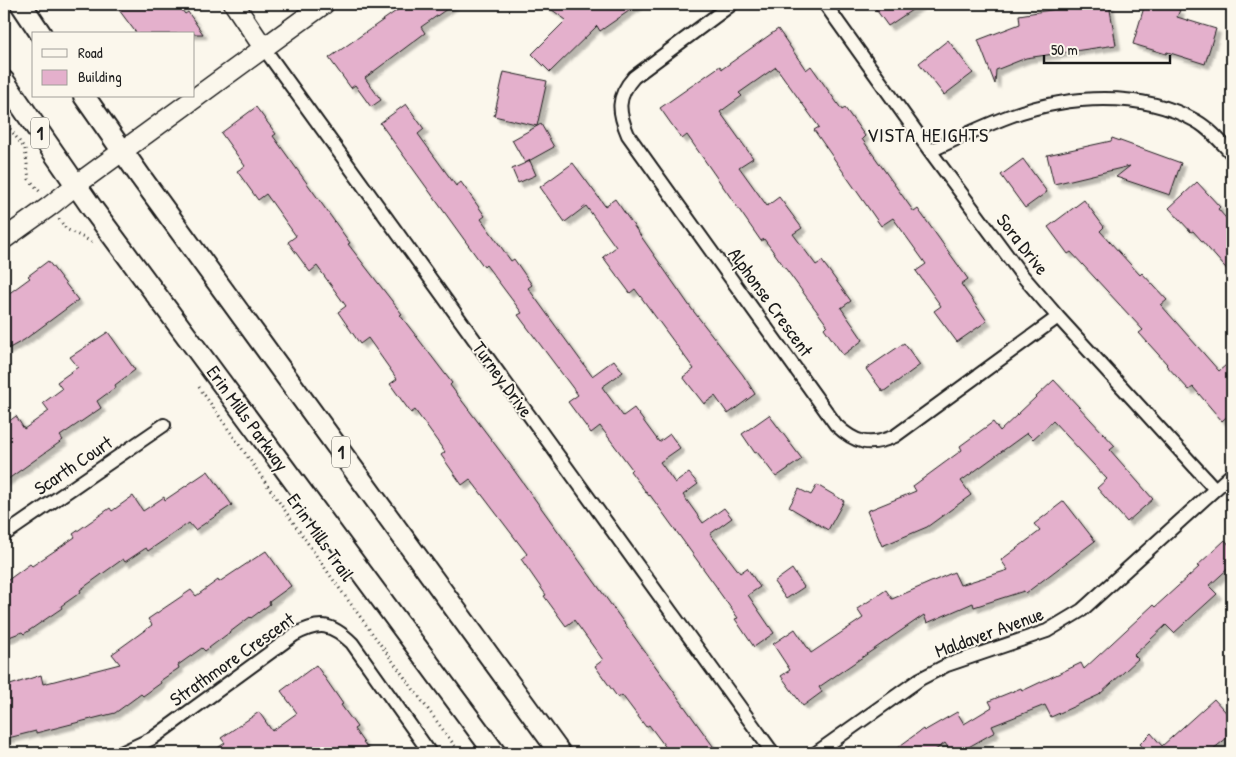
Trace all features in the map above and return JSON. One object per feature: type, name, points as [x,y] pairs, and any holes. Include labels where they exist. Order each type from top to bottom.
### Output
[{"type":"main road","points":[[21,4],[40,32]]},
{"type":"main road","name":"Erin Mills Parkway","points":[[4,81],[76,185],[495,753]]},
{"type":"main road","name":"1","points":[[85,98],[560,753]]},
{"type":"street","name":"Turney Drive","points":[[234,4],[263,47],[773,753]]},
{"type":"street","points":[[195,97],[324,4]]},
{"type":"street","name":"Alphonse Crescent","points":[[732,4],[634,77],[625,86],[621,100],[620,118],[628,136],[836,425],[847,436],[860,442],[875,443],[896,436],[1058,317]]},
{"type":"street","name":"Sora Drive","points":[[825,4],[1021,274],[1215,489]]},
{"type":"street","points":[[4,239],[194,98]]},
{"type":"street","points":[[930,151],[1011,116],[1051,105],[1099,98],[1128,99],[1164,107],[1196,121],[1219,139],[1232,154]]},
{"type":"street","name":"Scarth Court","points":[[4,535],[164,425]]},
{"type":"street","name":"Maldaver Avenue","points":[[816,753],[920,679],[947,665],[1030,638],[1064,623],[1082,610],[1232,474]]},
{"type":"street","name":"Strathmore Crescent","points":[[121,753],[152,738],[294,635],[308,627],[319,625],[332,628],[352,643],[430,753]]},
{"type":"path","points":[[4,121],[25,149],[29,179],[37,188]]},
{"type":"path","points":[[64,225],[75,235],[99,246]]},
{"type":"path","name":"Erin Mills Trail","points":[[194,379],[334,581],[460,753]]},
{"type":"building","points":[[127,4],[177,4],[185,14],[188,12],[203,34],[195,34],[195,32],[136,32],[119,10]]},
{"type":"building","points":[[406,4],[454,4],[421,27],[425,33],[365,78],[381,100],[371,107],[355,85],[351,88],[329,58]]},
{"type":"building","points":[[544,4],[639,4],[600,31],[597,26],[550,72],[532,54],[566,20]]},
{"type":"building","points":[[872,4],[921,4],[888,26]]},
{"type":"building","points":[[1088,4],[1109,4],[1116,45],[1026,58],[996,70],[995,84],[978,40],[1020,24],[1019,15]]},
{"type":"building","points":[[1145,4],[1160,4],[1180,10],[1177,17],[1216,29],[1205,64],[1133,44]]},
{"type":"building","points":[[778,29],[806,70],[811,66],[842,110],[845,108],[865,136],[862,139],[914,212],[918,209],[968,279],[961,284],[987,321],[957,342],[934,311],[941,306],[916,271],[926,264],[893,218],[881,226],[814,130],[819,127],[776,67],[739,93],[742,96],[720,112],[753,158],[739,167],[767,206],[779,197],[802,228],[793,234],[816,265],[822,261],[851,301],[841,308],[863,340],[843,355],[824,328],[827,325],[764,239],[761,241],[687,135],[682,139],[660,108],[720,66],[722,69]]},
{"type":"building","points":[[948,40],[973,73],[944,95],[919,63]]},
{"type":"building","points":[[504,72],[547,81],[537,126],[494,116]]},
{"type":"building","points":[[406,104],[424,129],[418,134],[456,186],[461,182],[485,216],[481,219],[511,261],[514,259],[532,285],[528,288],[592,376],[614,360],[623,372],[602,387],[623,416],[634,408],[659,442],[670,434],[680,448],[660,462],[675,483],[689,473],[698,484],[683,495],[703,523],[724,508],[732,518],[710,534],[740,573],[747,568],[760,587],[748,595],[774,633],[754,647],[735,619],[738,618],[718,589],[650,495],[630,471],[632,469],[600,426],[591,433],[568,402],[578,395],[518,315],[522,313],[486,265],[484,267],[380,123]]},
{"type":"building","points":[[256,107],[276,134],[273,136],[350,243],[348,244],[402,314],[400,315],[452,383],[450,385],[503,455],[718,753],[670,753],[649,725],[646,727],[622,695],[618,698],[595,666],[603,660],[574,620],[566,626],[544,596],[546,595],[521,559],[527,554],[470,479],[462,485],[441,455],[445,452],[415,410],[411,413],[390,384],[397,379],[368,338],[360,344],[338,312],[346,306],[317,266],[310,272],[288,242],[296,236],[266,194],[258,200],[237,171],[245,166],[221,133]]},
{"type":"building","points":[[541,124],[554,147],[525,163],[512,140]]},
{"type":"building","points":[[1112,138],[1181,163],[1170,195],[1116,177],[1130,166],[1054,184],[1047,155],[1111,141]]},
{"type":"building","points":[[1023,159],[1047,192],[1025,208],[1001,175]]},
{"type":"building","points":[[530,161],[536,175],[518,183],[512,169]]},
{"type":"building","points":[[573,163],[605,206],[615,199],[691,308],[743,375],[755,394],[728,414],[715,396],[704,404],[683,377],[694,369],[635,289],[630,293],[603,257],[616,247],[586,206],[565,222],[540,187]]},
{"type":"building","points":[[1197,182],[1220,207],[1218,209],[1232,225],[1232,275],[1193,231],[1191,232],[1169,208]]},
{"type":"building","points":[[1084,200],[1104,227],[1100,231],[1140,275],[1142,273],[1167,300],[1161,305],[1219,371],[1232,360],[1232,412],[1222,421],[1193,387],[1189,390],[1166,365],[1139,333],[1143,330],[1071,252],[1068,254],[1048,227]]},
{"type":"building","points":[[48,261],[78,300],[24,340],[4,351],[4,297],[30,278],[28,276]]},
{"type":"building","points":[[108,332],[135,370],[97,401],[101,408],[60,436],[63,440],[4,482],[4,425],[16,416],[24,429],[49,411],[43,403],[62,389],[57,382],[78,367],[70,357]]},
{"type":"building","points":[[904,343],[920,365],[883,392],[866,369]]},
{"type":"building","points":[[1054,380],[1115,446],[1110,450],[1153,499],[1127,522],[1097,488],[1107,479],[1053,421],[1033,439],[1027,433],[961,481],[971,495],[927,527],[882,546],[867,511],[916,491],[913,486],[962,450],[960,446],[993,422],[1000,431]]},
{"type":"building","points":[[769,415],[802,459],[776,477],[757,452],[755,453],[742,434]]},
{"type":"building","points":[[208,471],[232,505],[195,530],[189,523],[148,551],[146,548],[125,562],[123,559],[80,590],[81,592],[61,606],[62,608],[24,634],[22,632],[4,639],[4,583],[30,564],[32,566],[75,537],[73,534],[110,508],[112,511],[133,496],[143,511],[164,497],[165,500]]},
{"type":"building","points":[[817,485],[844,501],[828,530],[789,507],[799,489],[811,495]]},
{"type":"building","points":[[1064,501],[1095,541],[1026,593],[1024,591],[974,607],[973,603],[927,623],[924,615],[819,687],[822,692],[803,706],[781,676],[790,670],[773,644],[795,629],[811,653],[863,618],[857,609],[886,590],[892,599],[954,572],[960,585],[1008,570],[1001,560],[1040,531],[1034,524]]},
{"type":"building","points":[[1225,540],[1232,548],[1232,565],[1209,586],[1217,594],[1174,633],[1166,625],[1134,655],[1138,659],[1099,695],[1051,717],[1045,705],[992,726],[995,732],[958,753],[952,753],[945,743],[931,753],[890,753],[923,729],[924,731],[957,712],[964,724],[992,707],[989,701],[1021,688],[1022,691],[1081,663],[1084,669],[1153,605],[1155,607],[1199,567],[1197,566]]},
{"type":"building","points":[[266,551],[291,586],[269,602],[270,604],[205,651],[202,648],[178,665],[179,668],[143,696],[141,694],[115,713],[4,739],[4,687],[41,675],[43,684],[120,664],[112,654],[152,625],[148,619],[191,590],[196,596],[218,580],[219,582]]},
{"type":"building","points":[[792,569],[804,587],[786,599],[774,582]]},
{"type":"building","points":[[316,665],[343,704],[341,705],[357,727],[354,729],[371,753],[210,753],[225,743],[221,738],[259,712],[272,731],[297,713],[281,691]]},
{"type":"building","points":[[1214,699],[1232,719],[1232,734],[1208,753],[1148,753],[1140,744],[1151,733],[1162,746]]},
{"type":"district","name":"VISTA HEIGHTS","points":[[928,134]]}]
